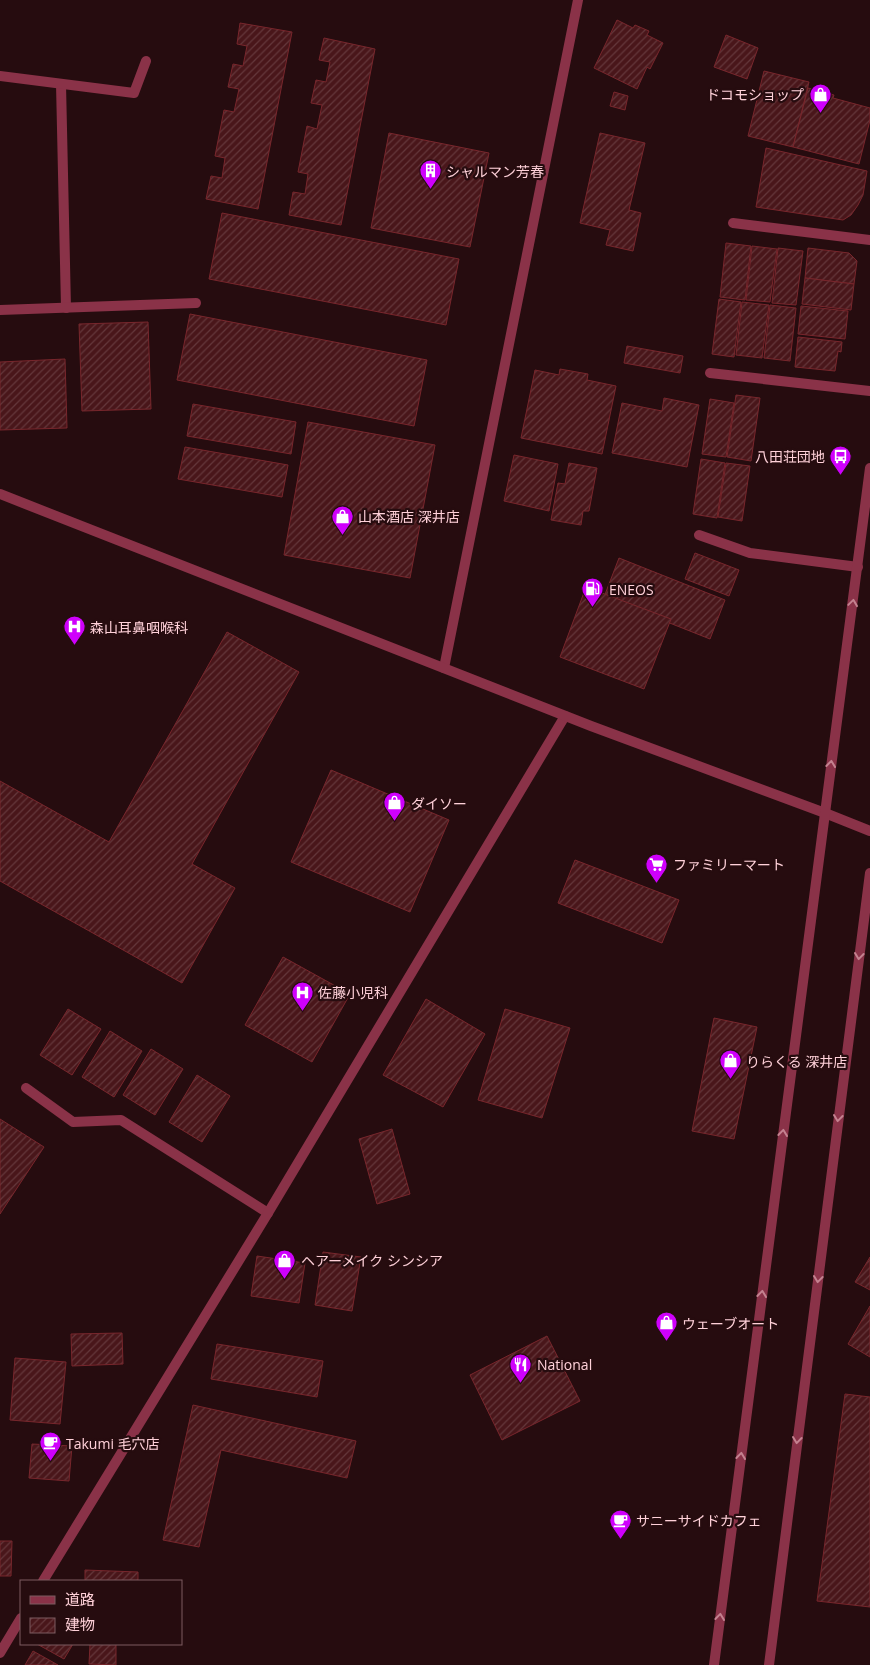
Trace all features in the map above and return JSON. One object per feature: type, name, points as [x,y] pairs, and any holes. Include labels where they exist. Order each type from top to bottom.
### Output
[{"type":"street","points":[[444,668],[578,0]]},
{"type":"street","points":[[0,76],[134,93],[146,61]]},
{"type":"street","points":[[61,84],[66,308]]},
{"type":"street","points":[[733,223],[870,240]]},
{"type":"street","points":[[0,310],[196,303]]},
{"type":"street","points":[[710,373],[870,391]]},
{"type":"street","points":[[714,1665],[870,468]]},
{"type":"street","points":[[0,494],[565,716],[870,831]]},
{"type":"street","points":[[698,535],[750,553],[858,567]]},
{"type":"street","points":[[45,1580],[268,1213],[565,716]]},
{"type":"street","points":[[772,1665],[870,873]]},
{"type":"street","points":[[26,1088],[73,1122],[121,1120],[268,1213]]},
{"type":"street","points":[[0,1653],[20,1620]]},
{"type":"building","points":[[617,20],[633,28],[635,25],[649,31],[647,35],[663,43],[650,69],[647,67],[637,89],[594,68]]},
{"type":"building","points":[[240,23],[292,32],[258,209],[206,199],[211,176],[222,178],[225,158],[215,156],[224,110],[234,112],[239,89],[228,87],[233,64],[243,66],[247,46],[237,44]]},
{"type":"building","points":[[726,35],[758,48],[747,79],[714,67]]},
{"type":"building","points":[[324,38],[375,49],[341,225],[289,215],[293,192],[305,194],[308,174],[298,172],[307,126],[317,129],[322,105],[311,103],[316,80],[326,82],[330,62],[319,60]]},
{"type":"building","points":[[764,71],[809,82],[793,147],[748,136]]},
{"type":"building","points":[[808,88],[834,95],[833,98],[870,108],[870,120],[859,164],[793,147]]},
{"type":"building","points":[[614,92],[628,96],[625,110],[610,106]]},
{"type":"building","name":"シャルマン芳春","points":[[389,133],[489,153],[470,247],[371,228]]},
{"type":"building","points":[[600,133],[645,143],[629,210],[641,213],[633,251],[606,245],[610,230],[580,223]]},
{"type":"building","points":[[766,148],[867,171],[863,195],[851,215],[843,220],[756,207]]},
{"type":"building","points":[[222,213],[459,259],[446,325],[209,279]]},
{"type":"building","points":[[726,243],[751,246],[745,300],[720,297]]},
{"type":"building","points":[[752,246],[777,249],[770,302],[746,300]]},
{"type":"building","points":[[778,248],[803,251],[796,305],[772,303]]},
{"type":"building","points":[[808,248],[849,253],[857,261],[854,284],[805,278]]},
{"type":"building","points":[[805,278],[854,284],[851,310],[802,304]]},
{"type":"building","points":[[719,299],[741,302],[734,357],[712,354]]},
{"type":"building","points":[[742,302],[769,305],[762,358],[736,355]]},
{"type":"building","points":[[770,305],[796,308],[790,361],[764,358]]},
{"type":"building","points":[[801,306],[848,311],[845,339],[798,334]]},
{"type":"building","points":[[190,314],[427,360],[414,426],[177,380]]},
{"type":"building","points":[[148,322],[151,409],[82,411],[79,324]]},
{"type":"building","points":[[798,337],[842,342],[841,352],[838,351],[835,371],[795,367]]},
{"type":"building","points":[[627,346],[683,356],[680,373],[624,363]]},
{"type":"building","points":[[65,359],[67,428],[0,430],[0,362]]},
{"type":"building","points":[[560,369],[588,374],[587,380],[616,386],[602,454],[521,438],[535,370],[559,375]]},
{"type":"building","points":[[736,395],[760,398],[751,461],[727,457]]},
{"type":"building","points":[[664,398],[699,405],[687,467],[612,453],[622,403],[662,411]]},
{"type":"building","points":[[710,399],[734,403],[726,457],[702,454]]},
{"type":"building","points":[[193,404],[296,422],[291,454],[187,436]]},
{"type":"building","points":[[308,422],[435,445],[410,578],[284,555]]},
{"type":"building","points":[[185,447],[288,465],[282,497],[178,479]]},
{"type":"building","points":[[514,455],[558,464],[549,511],[504,501]]},
{"type":"building","points":[[701,459],[725,463],[717,518],[693,514]]},
{"type":"building","points":[[569,463],[597,468],[589,511],[583,511],[581,525],[551,520],[558,483],[565,484]]},
{"type":"building","points":[[726,463],[750,466],[742,521],[718,517]]},
{"type":"building","points":[[695,553],[739,570],[729,596],[685,579]]},
{"type":"building","points":[[619,558],[725,600],[710,639],[604,597]]},
{"type":"building","points":[[586,587],[671,619],[644,689],[560,657]]},
{"type":"building","points":[[227,632],[299,672],[192,864],[235,888],[182,983],[0,881],[0,781],[109,842]]},
{"type":"building","points":[[331,770],[449,820],[410,912],[291,862]]},
{"type":"building","points":[[575,860],[679,900],[662,943],[558,903]]},
{"type":"building","points":[[283,957],[350,994],[312,1062],[245,1025]]},
{"type":"building","points":[[426,999],[485,1034],[443,1107],[383,1075]]},
{"type":"building","points":[[68,1009],[101,1029],[72,1075],[40,1055]]},
{"type":"building","points":[[505,1009],[570,1028],[542,1118],[478,1100]]},
{"type":"building","points":[[714,1018],[757,1027],[734,1139],[692,1131]]},
{"type":"building","points":[[110,1031],[142,1051],[114,1097],[82,1077]]},
{"type":"building","points":[[151,1049],[183,1069],[155,1115],[123,1095]]},
{"type":"building","points":[[197,1075],[230,1096],[202,1142],[169,1122]]},
{"type":"building","points":[[0,1119],[44,1147],[0,1214]]},
{"type":"building","points":[[392,1129],[410,1194],[377,1204],[359,1139]]},
{"type":"building","points":[[323,1252],[361,1257],[352,1311],[315,1305]]},
{"type":"building","points":[[257,1256],[305,1263],[299,1303],[251,1296]]},
{"type":"building","points":[[870,1257],[870,1290],[855,1282]]},
{"type":"building","points":[[870,1306],[870,1357],[848,1344]]},
{"type":"building","points":[[122,1333],[123,1364],[72,1366],[71,1334]]},
{"type":"building","points":[[547,1336],[580,1401],[502,1440],[470,1375]]},
{"type":"building","points":[[217,1344],[323,1361],[317,1397],[211,1379]]},
{"type":"building","points":[[15,1358],[66,1362],[60,1424],[10,1420]]},
{"type":"building","points":[[845,1394],[870,1397],[870,1607],[817,1601]]},
{"type":"building","points":[[193,1405],[356,1441],[347,1478],[221,1450],[199,1547],[163,1540]]},
{"type":"building","points":[[32,1444],[72,1446],[69,1481],[29,1478]]},
{"type":"building","points":[[0,1541],[12,1541],[11,1576],[0,1576]]},
{"type":"building","points":[[85,1570],[138,1572],[138,1580],[85,1580]]},
{"type":"building","points":[[39,1645],[72,1645],[64,1659]]},
{"type":"building","points":[[90,1645],[116,1645],[116,1665],[89,1664]]},
{"type":"building","points":[[33,1651],[58,1665],[25,1665]]},
{"type":"place","name":"ドコモショップ","points":[[820,113]]},
{"type":"place","name":"シャルマン芳春","points":[[430,190]]},
{"type":"place","name":"八田荘団地","points":[[841,475]]},
{"type":"place","name":"山本酒店 深井店","points":[[342,535]]},
{"type":"place","name":"ENEOS","points":[[593,608]]},
{"type":"place","name":"森山耳鼻咽喉科","points":[[74,646]]},
{"type":"place","name":"ダイソー","points":[[395,822]]},
{"type":"place","name":"ファミリーマート","points":[[657,883]]},
{"type":"place","name":"佐藤小児科","points":[[302,1011]]},
{"type":"place","name":"りらくる 深井店","points":[[730,1080]]},
{"type":"place","name":"ヘアーメイク シンシア","points":[[285,1279]]},
{"type":"place","name":"ウェーブオート","points":[[666,1342]]},
{"type":"place","name":"National","points":[[521,1383]]},
{"type":"place","name":"Takumi 毛穴店","points":[[50,1462]]},
{"type":"place","name":"サニーサイドカフェ","points":[[620,1539]]}]
